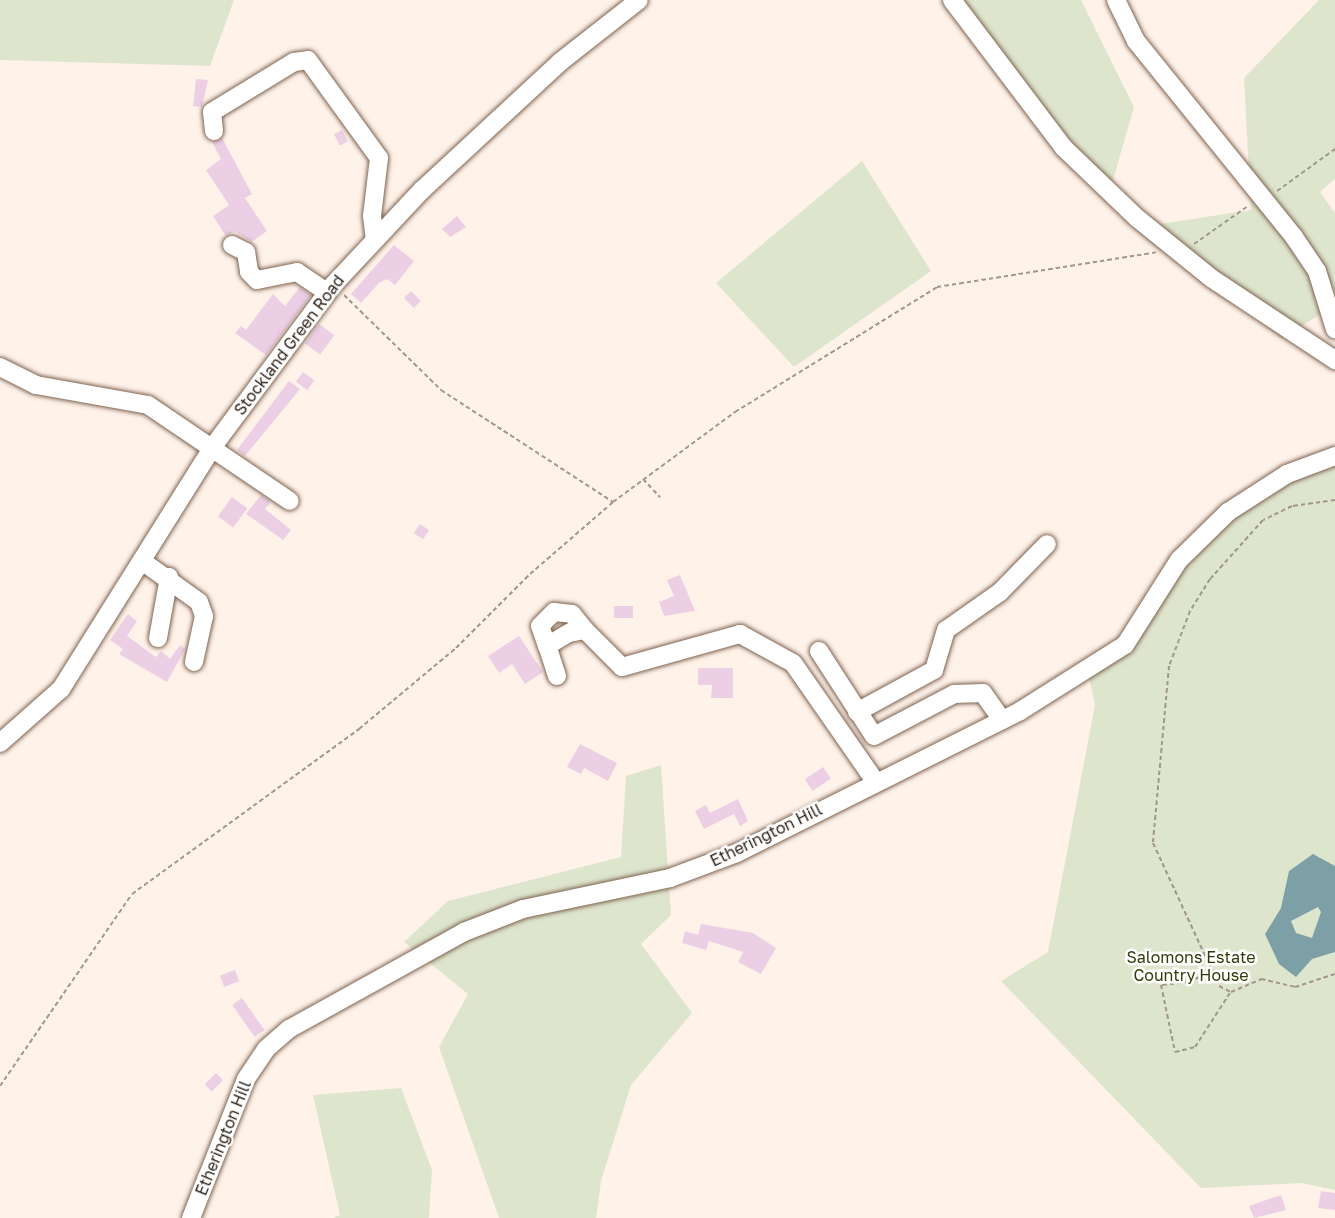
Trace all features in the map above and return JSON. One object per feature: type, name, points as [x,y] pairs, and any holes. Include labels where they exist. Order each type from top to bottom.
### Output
[{"type":"street","name":"Stockland Green Road","points":[[0,743],[61,689],[212,448],[330,288],[375,239],[560,62],[639,0]]},
{"type":"street","points":[[952,0],[1064,148],[1175,248],[1335,360]]},
{"type":"street","points":[[1116,0],[1137,41],[1262,196],[1317,271],[1335,329]]},
{"type":"street","points":[[214,131],[212,112],[294,62],[308,60],[379,158],[372,216],[375,239]]},
{"type":"street","points":[[232,245],[246,252],[249,272],[257,280],[297,272],[330,288]]},
{"type":"street","points":[[0,367],[36,385],[148,405],[290,501]]},
{"type":"street","name":"Etherington Hill","points":[[191,1218],[246,1079],[266,1049],[289,1029],[464,932],[523,909],[670,878],[737,853],[876,781],[1002,720],[1125,645],[1179,560],[1228,512],[1287,474],[1335,456]]},
{"type":"street","points":[[857,712],[934,670],[946,630],[1000,592],[1047,544]]},
{"type":"street","points":[[142,561],[192,593],[202,609],[194,662]]},
{"type":"street","points":[[158,638],[169,577]]},
{"type":"street","points":[[557,676],[540,626],[554,612],[572,614],[622,667],[740,634],[793,663],[876,781]]},
{"type":"street","points":[[548,646],[565,634],[585,630]]},
{"type":"street","points":[[819,651],[874,736],[954,694],[983,693],[1002,720]]},
{"type":"path","points":[[0,1086],[132,894],[358,729],[456,648],[530,574],[613,502],[805,365],[937,287],[1196,244],[1262,196],[1287,188],[1335,149]]},
{"type":"path","points":[[330,288],[441,390],[613,502]]},
{"type":"path","points":[[644,479],[660,496]]},
{"type":"path","points":[[1231,992],[1219,987],[1214,970],[1153,843],[1169,666],[1190,611],[1210,579],[1263,520],[1292,506],[1335,500]]},
{"type":"path","points":[[1214,970],[1189,982],[1161,985],[1175,1052],[1195,1047],[1231,992],[1261,979],[1295,987],[1335,974]]},
{"type":"green space","points":[[0,0],[234,0],[210,66],[0,60]]},
{"type":"green space","points":[[963,0],[1081,0],[1134,107],[1111,187],[1008,78]]},
{"type":"green space","points":[[1319,0],[1335,0],[1335,179],[1320,192],[1335,213],[1335,305],[1281,339],[1147,226],[1251,210],[1244,78]]},
{"type":"green space","points":[[862,161],[931,271],[794,367],[716,283]]},
{"type":"green space","name":"Salomons Estate Country House","points":[[1335,465],[1335,1190],[1302,1183],[1201,1188],[1001,981],[1048,952],[1095,705],[1089,677],[1221,526],[1292,479]]},
{"type":"green space","points":[[661,765],[671,915],[641,944],[692,1013],[631,1085],[601,1181],[596,1218],[499,1218],[439,1047],[468,994],[404,942],[448,901],[621,857],[626,776]]},
{"type":"green space","points":[[401,1088],[432,1170],[429,1218],[333,1218],[340,1215],[313,1095]]},
{"type":"water","points":[[1313,854],[1335,866],[1335,952],[1312,959],[1296,977],[1279,964],[1265,934],[1281,908],[1289,871]],"holes":[[[1318,907],[1321,912],[1312,938],[1296,933],[1291,921]]]},
{"type":"building","points":[[196,79],[208,80],[202,107],[193,106]]},
{"type":"building","points":[[342,130],[348,142],[340,146],[334,134]]},
{"type":"building","points":[[222,138],[252,194],[245,198],[267,231],[251,242],[235,231],[226,236],[213,216],[229,205],[206,170],[221,159],[212,142]]},
{"type":"building","points":[[457,216],[466,227],[450,237],[442,229]]},
{"type":"building","points":[[394,245],[414,261],[395,285],[387,279],[379,283],[361,303],[351,294]]},
{"type":"building","points":[[300,287],[311,295],[266,355],[235,333],[241,326],[246,330],[273,294],[285,306]]},
{"type":"building","points":[[411,291],[421,301],[414,308],[404,298]]},
{"type":"building","points":[[319,324],[334,335],[320,355],[305,343]]},
{"type":"building","points":[[303,372],[314,380],[307,390],[296,382]]},
{"type":"building","points":[[289,381],[300,389],[245,456],[237,450]]},
{"type":"building","points":[[261,495],[271,502],[265,509],[291,530],[283,540],[246,514]]},
{"type":"building","points":[[232,497],[247,508],[233,528],[218,516]]},
{"type":"building","points":[[420,524],[429,530],[423,539],[414,533]]},
{"type":"building","points":[[680,575],[695,611],[664,616],[659,602],[674,596],[667,580]]},
{"type":"building","points":[[614,606],[633,606],[633,618],[614,618]]},
{"type":"building","points":[[128,614],[137,621],[127,636],[156,657],[161,651],[170,659],[180,645],[185,649],[167,682],[119,654],[123,649],[110,640]]},
{"type":"building","points":[[519,636],[543,672],[525,684],[512,664],[499,673],[488,656]]},
{"type":"building","points":[[698,668],[733,668],[733,698],[711,698],[712,685],[698,685]]},
{"type":"building","points":[[580,744],[617,763],[608,781],[584,768],[581,774],[567,767]]},
{"type":"building","points":[[823,767],[831,779],[813,791],[805,779]]},
{"type":"building","points":[[738,799],[748,821],[740,826],[734,814],[704,829],[695,811],[706,805],[710,813]]},
{"type":"building","points":[[701,924],[753,933],[776,948],[761,974],[738,962],[743,952],[709,941],[706,950],[682,943],[685,931],[698,935]]},
{"type":"building","points":[[235,970],[239,981],[224,987],[220,975]]},
{"type":"building","points":[[242,998],[264,1030],[255,1037],[232,1005]]},
{"type":"building","points":[[216,1073],[223,1080],[212,1091],[205,1084]]},
{"type":"building","points":[[1321,1191],[1335,1193],[1335,1210],[1318,1208]]},
{"type":"building","points":[[1281,1195],[1286,1210],[1254,1218],[1249,1206]]}]
